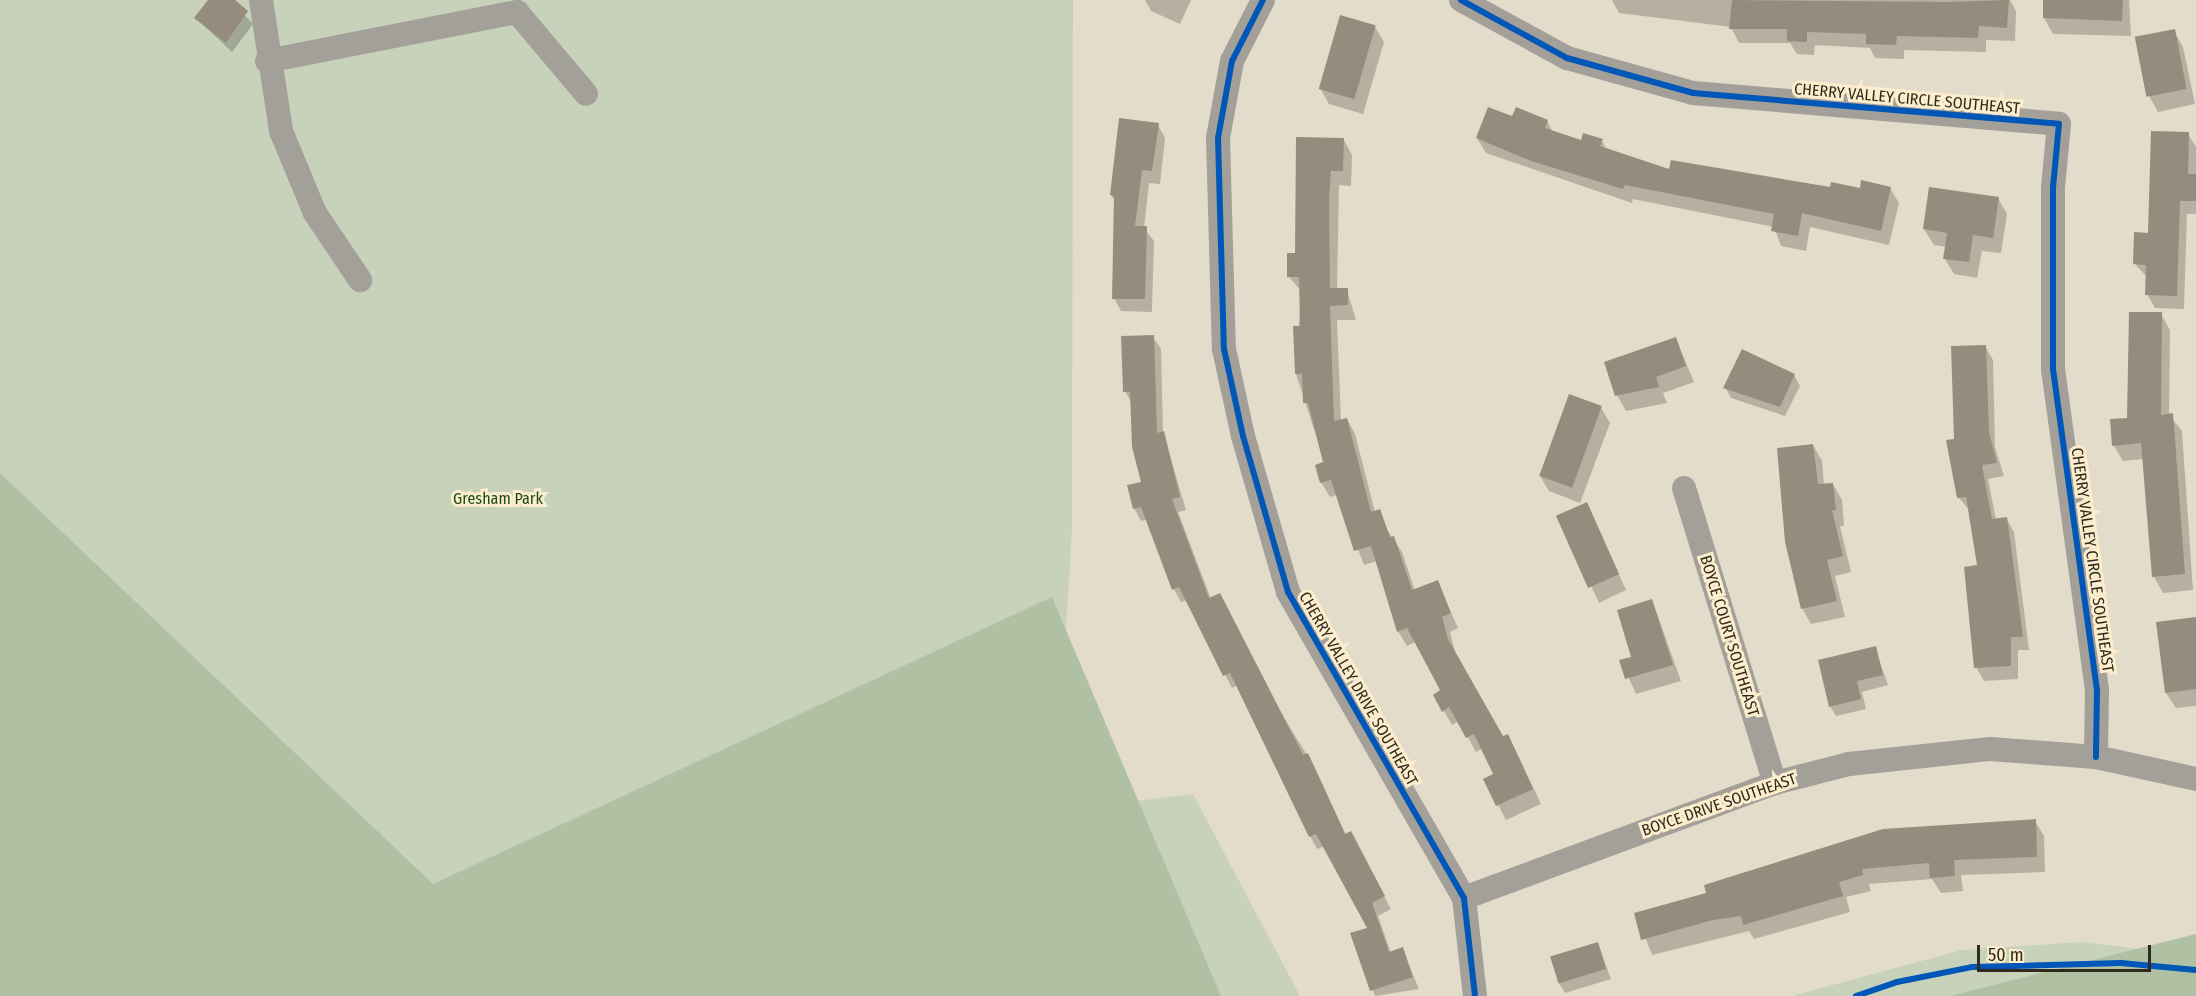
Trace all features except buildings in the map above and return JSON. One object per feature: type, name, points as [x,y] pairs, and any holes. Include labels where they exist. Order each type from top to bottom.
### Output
[{"type":"street","points":[[261,0],[267,61],[281,130],[310,202],[360,280]]},
{"type":"street","name":"CHERRY VALLEY DRIVE SOUTHEAST","points":[[1263,0],[1232,61],[1218,138],[1224,349],[1243,436],[1288,592],[1464,898],[1476,996]]},
{"type":"street","name":"CHERRY VALLEY CIRCLE SOUTHEAST","points":[[1461,0],[1567,58],[1693,93],[2059,124],[2053,188],[2053,369],[2097,690],[2096,757]]},
{"type":"street","points":[[267,61],[517,12],[586,94]]},
{"type":"street","name":"BOYCE COURT SOUTHEAST","points":[[1684,488],[1775,783]]},
{"type":"street","name":"BOYCE DRIVE SOUTHEAST","points":[[1464,898],[1775,783],[1849,764],[1990,748],[2096,757],[2196,779]]},
{"type":"green space","name":"Gresham Park","points":[[0,0],[1073,0],[1072,530],[1055,811],[1193,794],[1300,996],[0,996]]},
{"type":"green space","points":[[0,473],[433,884],[1052,597],[1221,996],[0,996]]},
{"type":"green space","points":[[2196,934],[2196,996],[1950,996]]},
{"type":"green space","points":[[2082,942],[2196,956],[2196,996],[1792,996],[1962,950]]},
{"type":"cycle path","points":[[1263,0],[1232,61],[1218,138],[1224,349],[1243,436],[1288,592],[1464,898],[1475,996]]},
{"type":"cycle path","points":[[1461,0],[1567,58],[1693,93],[2059,124],[2053,188],[2053,369],[2097,690],[2096,757]]},
{"type":"cycle path","points":[[1856,996],[1897,982],[1972,967],[2121,963],[2196,970]]}]
